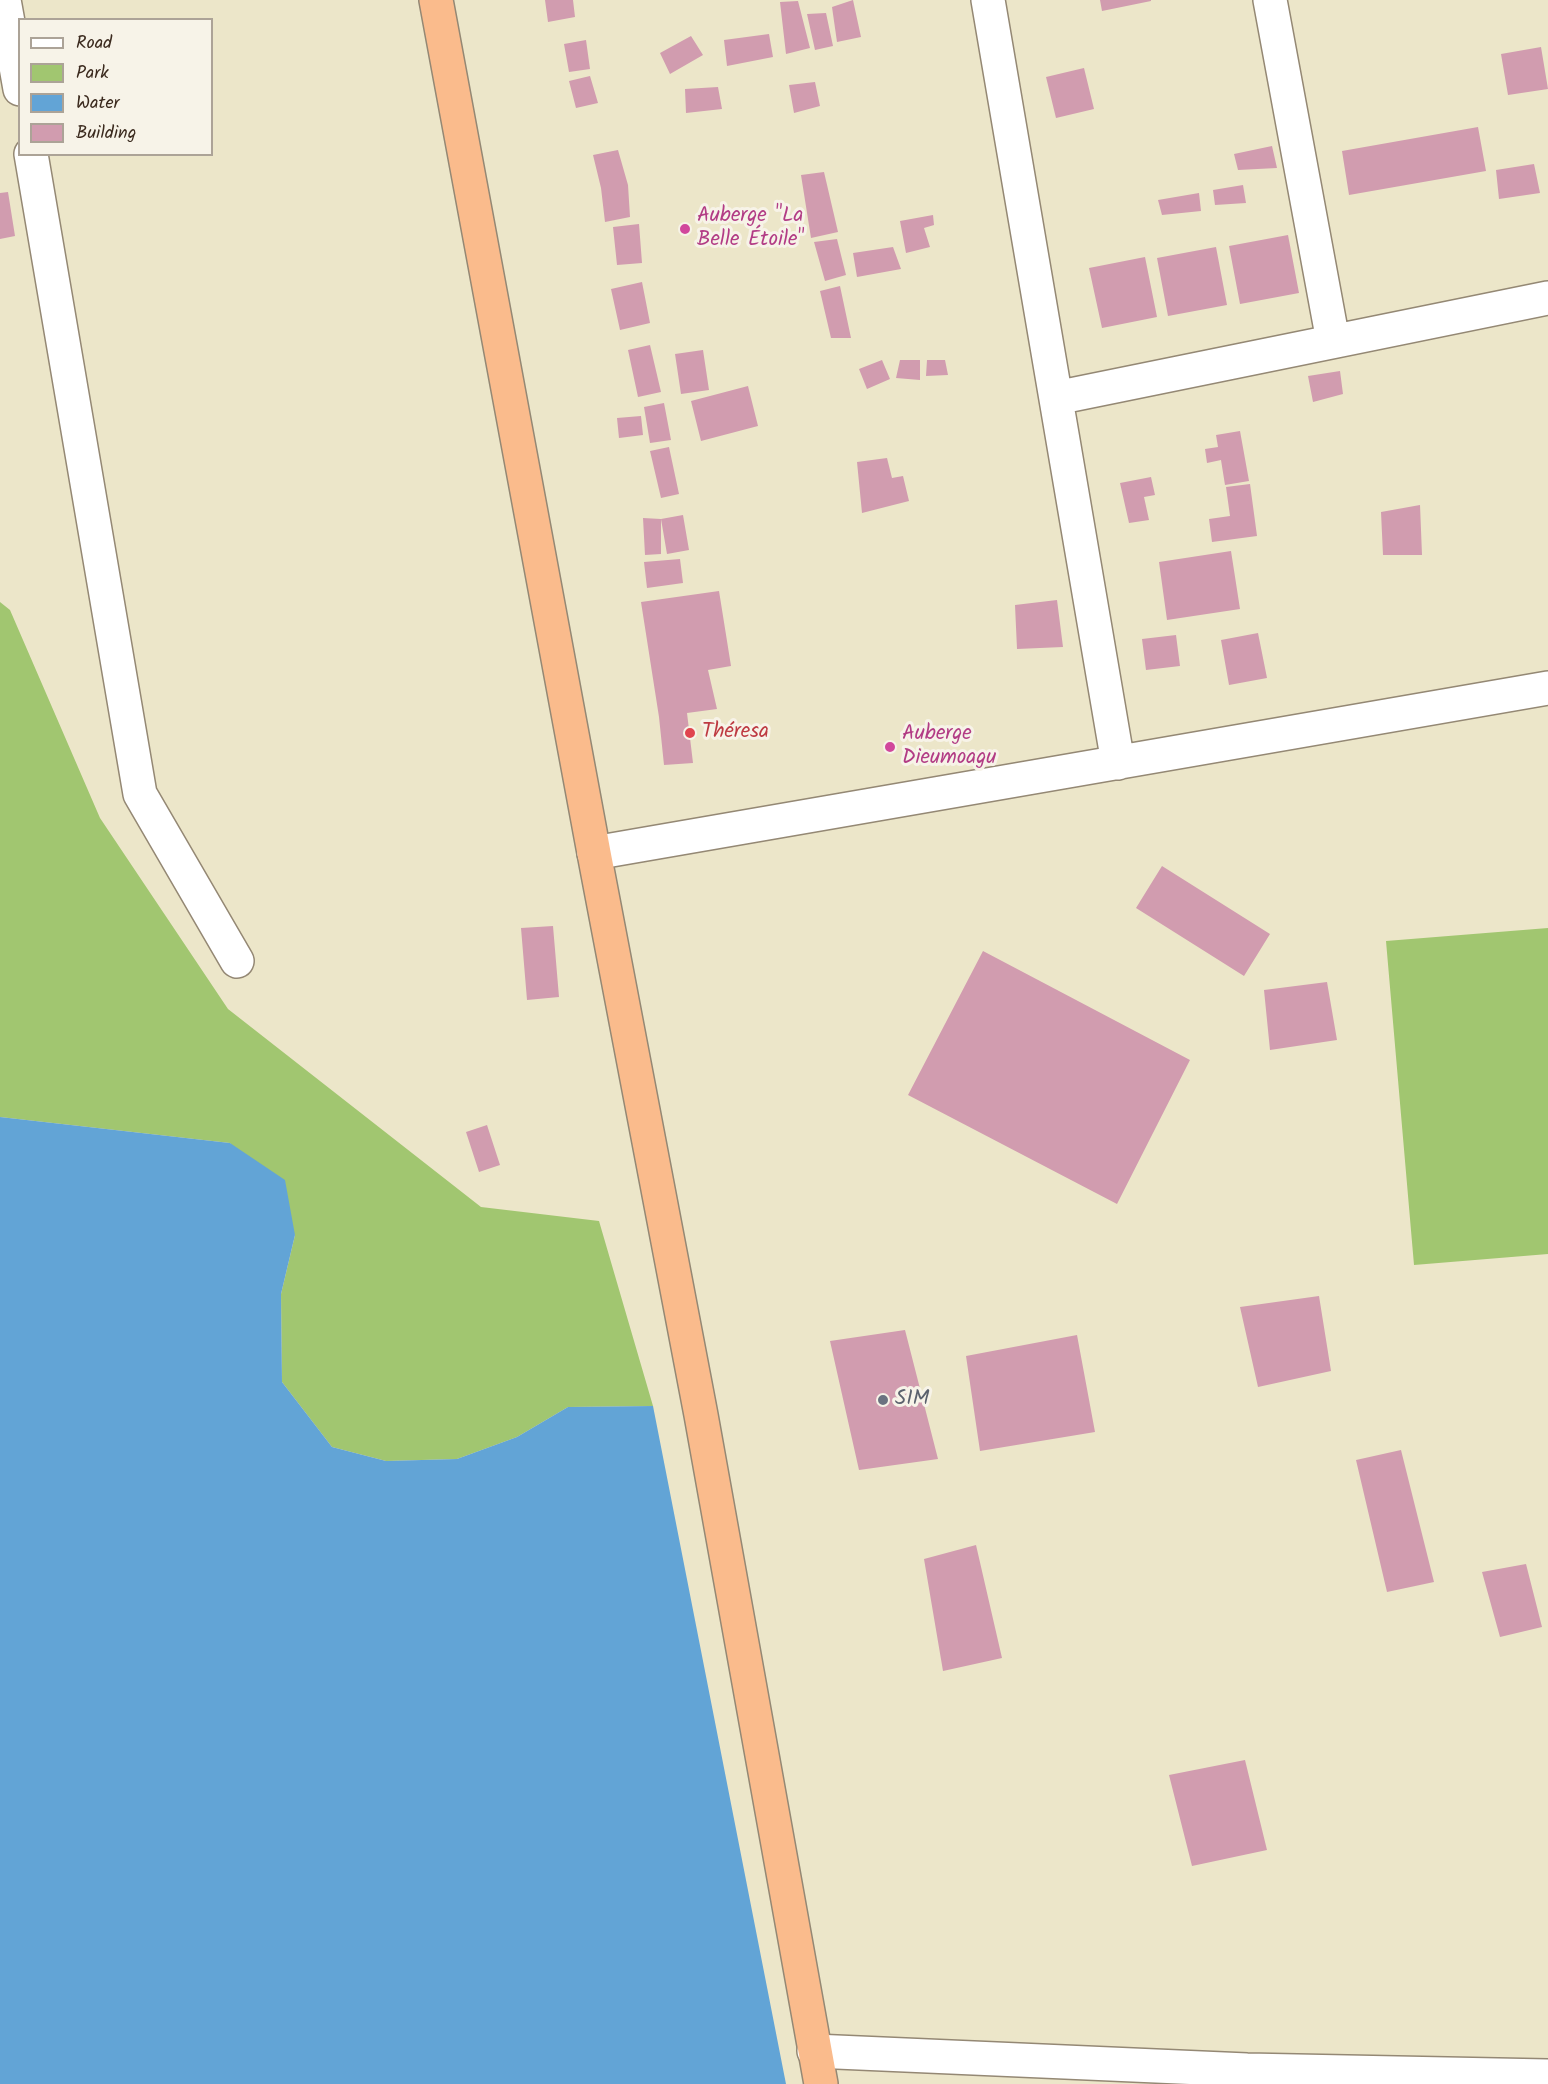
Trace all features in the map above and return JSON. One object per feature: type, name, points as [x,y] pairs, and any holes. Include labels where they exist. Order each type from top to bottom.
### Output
[{"type":"highway","points":[[436,0],[594,854],[701,1415],[821,2084]]},
{"type":"street","points":[[4,0],[18,78]]},
{"type":"street","points":[[988,0],[1118,763]]},
{"type":"street","points":[[1270,0],[1333,341]]},
{"type":"street","points":[[31,156],[140,794],[237,961]]},
{"type":"street","points":[[1056,398],[1548,298]]},
{"type":"street","points":[[594,854],[1548,688]]},
{"type":"street","points":[[814,2051],[1247,2070],[1548,2076]]},
{"type":"green space","points":[[0,602],[10,610],[100,818],[228,1009],[481,1207],[599,1221],[653,1406],[568,1407],[517,1437],[457,1459],[386,1461],[332,1447],[282,1382],[281,1294],[295,1235],[230,1143],[0,1117]]},
{"type":"green space","points":[[1548,928],[1548,1254],[1414,1265],[1386,941]]},
{"type":"water","points":[[0,1117],[230,1143],[285,1180],[295,1235],[281,1294],[282,1382],[332,1447],[386,1461],[457,1459],[517,1437],[568,1407],[653,1406],[786,2084],[0,2084]]},
{"type":"building","points":[[545,0],[573,0],[575,17],[548,22]]},
{"type":"building","points":[[853,0],[861,37],[837,42],[832,7]]},
{"type":"building","points":[[1100,0],[1151,0],[1151,1],[1102,11]]},
{"type":"building","points":[[798,1],[810,48],[786,54],[780,2]]},
{"type":"building","points":[[826,13],[833,46],[815,50],[807,14]]},
{"type":"building","points":[[769,34],[773,57],[727,66],[724,40]]},
{"type":"building","points":[[691,36],[703,55],[670,74],[660,53]]},
{"type":"building","points":[[586,40],[590,69],[569,72],[564,44]]},
{"type":"building","points":[[1541,47],[1548,89],[1508,95],[1501,54]]},
{"type":"building","points":[[1084,68],[1094,109],[1056,118],[1046,77]]},
{"type":"building","points":[[590,76],[598,103],[576,108],[569,81]]},
{"type":"building","points":[[815,82],[820,106],[794,113],[789,85]]},
{"type":"building","points":[[718,87],[722,109],[686,113],[685,89]]},
{"type":"building","points":[[1478,127],[1486,171],[1349,195],[1342,151]]},
{"type":"building","points":[[1272,146],[1277,168],[1238,170],[1234,154]]},
{"type":"building","points":[[618,150],[628,185],[630,217],[605,222],[601,188],[593,155]]},
{"type":"building","points":[[1534,164],[1540,193],[1499,199],[1496,170]]},
{"type":"building","points":[[824,172],[838,232],[811,238],[801,175]]},
{"type":"building","points":[[1243,185],[1246,203],[1215,205],[1213,190]]},
{"type":"building","points":[[8,192],[15,236],[0,239],[0,193]]},
{"type":"building","points":[[1199,193],[1201,211],[1162,215],[1158,200]]},
{"type":"building","points":[[933,215],[934,225],[924,228],[930,247],[906,253],[900,221]]},
{"type":"building","points":[[639,224],[642,263],[617,265],[613,227]]},
{"type":"building","points":[[1288,235],[1299,293],[1240,304],[1229,246]]},
{"type":"building","points":[[837,239],[846,275],[825,281],[814,242]]},
{"type":"building","points":[[893,247],[901,269],[857,277],[853,253]]},
{"type":"building","points":[[1216,247],[1227,305],[1168,316],[1157,258]]},
{"type":"building","points":[[1145,257],[1157,317],[1102,328],[1089,268]]},
{"type":"building","points":[[642,282],[650,323],[620,330],[611,289]]},
{"type":"building","points":[[840,286],[851,338],[831,338],[820,291]]},
{"type":"building","points":[[650,345],[661,392],[638,397],[628,350]]},
{"type":"building","points":[[703,350],[709,390],[681,394],[675,354]]},
{"type":"building","points":[[882,360],[890,379],[867,389],[859,369]]},
{"type":"building","points":[[900,360],[920,360],[920,380],[896,378]]},
{"type":"building","points":[[927,360],[945,360],[948,375],[926,376]]},
{"type":"building","points":[[1340,371],[1343,394],[1313,402],[1308,376]]},
{"type":"building","points":[[748,386],[758,426],[701,441],[691,401]]},
{"type":"building","points":[[664,403],[671,440],[650,443],[644,407]]},
{"type":"building","points":[[641,416],[643,435],[619,438],[617,418]]},
{"type":"building","points":[[1240,431],[1249,481],[1225,485],[1221,460],[1207,463],[1205,449],[1218,447],[1216,435]]},
{"type":"building","points":[[669,447],[679,494],[661,498],[650,451]]},
{"type":"building","points":[[887,458],[892,478],[903,476],[909,501],[862,513],[857,462]]},
{"type":"building","points":[[1151,477],[1155,495],[1144,497],[1149,520],[1129,523],[1120,483]]},
{"type":"building","points":[[1250,484],[1257,536],[1212,542],[1209,519],[1230,516],[1226,487]]},
{"type":"building","points":[[1420,505],[1422,555],[1383,555],[1381,512]]},
{"type":"building","points":[[683,515],[689,550],[667,554],[661,519]]},
{"type":"building","points":[[643,518],[661,519],[661,554],[645,555]]},
{"type":"building","points":[[1231,551],[1240,609],[1167,620],[1159,562]]},
{"type":"building","points":[[680,559],[683,583],[647,588],[644,562]]},
{"type":"building","points":[[719,591],[731,666],[708,670],[717,709],[687,713],[693,763],[664,765],[641,602]]},
{"type":"building","points":[[1057,600],[1063,647],[1017,649],[1015,605]]},
{"type":"building","points":[[1258,633],[1267,678],[1229,685],[1221,640]]},
{"type":"building","points":[[1176,635],[1180,666],[1146,670],[1142,639]]},
{"type":"building","points":[[1162,866],[1270,934],[1244,976],[1136,908]]},
{"type":"building","points":[[553,926],[559,997],[527,1000],[521,928]]},
{"type":"building","points":[[983,951],[1190,1060],[1117,1204],[908,1095]]},
{"type":"building","points":[[1327,982],[1337,1040],[1270,1050],[1264,990]]},
{"type":"building","points":[[487,1125],[500,1165],[479,1172],[466,1132]]},
{"type":"building","points":[[1319,1296],[1331,1371],[1258,1387],[1240,1307]]},
{"type":"building","name":"SIM","points":[[905,1330],[938,1459],[859,1470],[830,1341]]},
{"type":"building","points":[[1077,1335],[1095,1432],[980,1451],[966,1356]]},
{"type":"building","points":[[1401,1450],[1434,1582],[1387,1592],[1356,1460]]},
{"type":"building","points":[[976,1545],[1002,1658],[943,1671],[924,1559]]},
{"type":"building","points":[[1526,1564],[1542,1627],[1500,1637],[1482,1572]]},
{"type":"building","points":[[1245,1760],[1267,1850],[1192,1866],[1169,1775]]},
{"type":"place","name":"Auberge \"La Belle Étoile\"","points":[[685,229]]},
{"type":"place","name":"Théresa","points":[[690,733]]},
{"type":"place","name":"Auberge Dieumoagu","points":[[890,747]]},
{"type":"place","name":"SIM","points":[[883,1400]]}]
